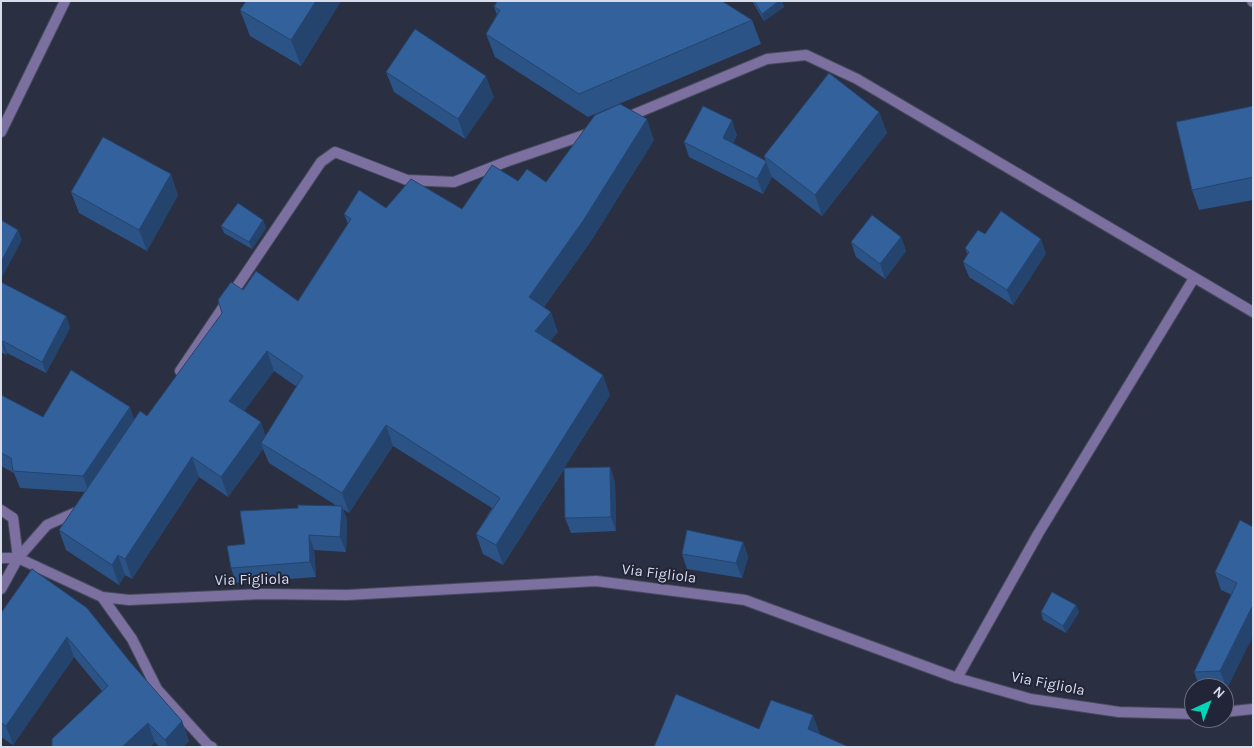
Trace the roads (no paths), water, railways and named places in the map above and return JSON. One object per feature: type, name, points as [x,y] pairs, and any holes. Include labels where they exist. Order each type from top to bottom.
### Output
[{"type":"street","points":[[1,132],[65,1]]},
{"type":"street","points":[[175,379],[321,162],[336,152],[407,180],[454,182],[608,125],[767,59],[806,55],[857,79],[1253,312]]},
{"type":"street","points":[[957,678],[1038,534],[1194,278]]},
{"type":"street","points":[[1,589],[18,558],[47,525],[88,508]]},
{"type":"street","points":[[1,510],[13,518],[18,558]]},
{"type":"street","points":[[1,558],[18,558],[102,597],[132,639],[157,689],[209,746]]},
{"type":"street","name":"Via Figliola","points":[[102,597],[130,600],[262,594],[347,595],[596,581],[745,600],[957,678],[1031,699],[1119,712],[1184,714]]},
{"type":"street","points":[[1234,711],[1253,709]]}]
